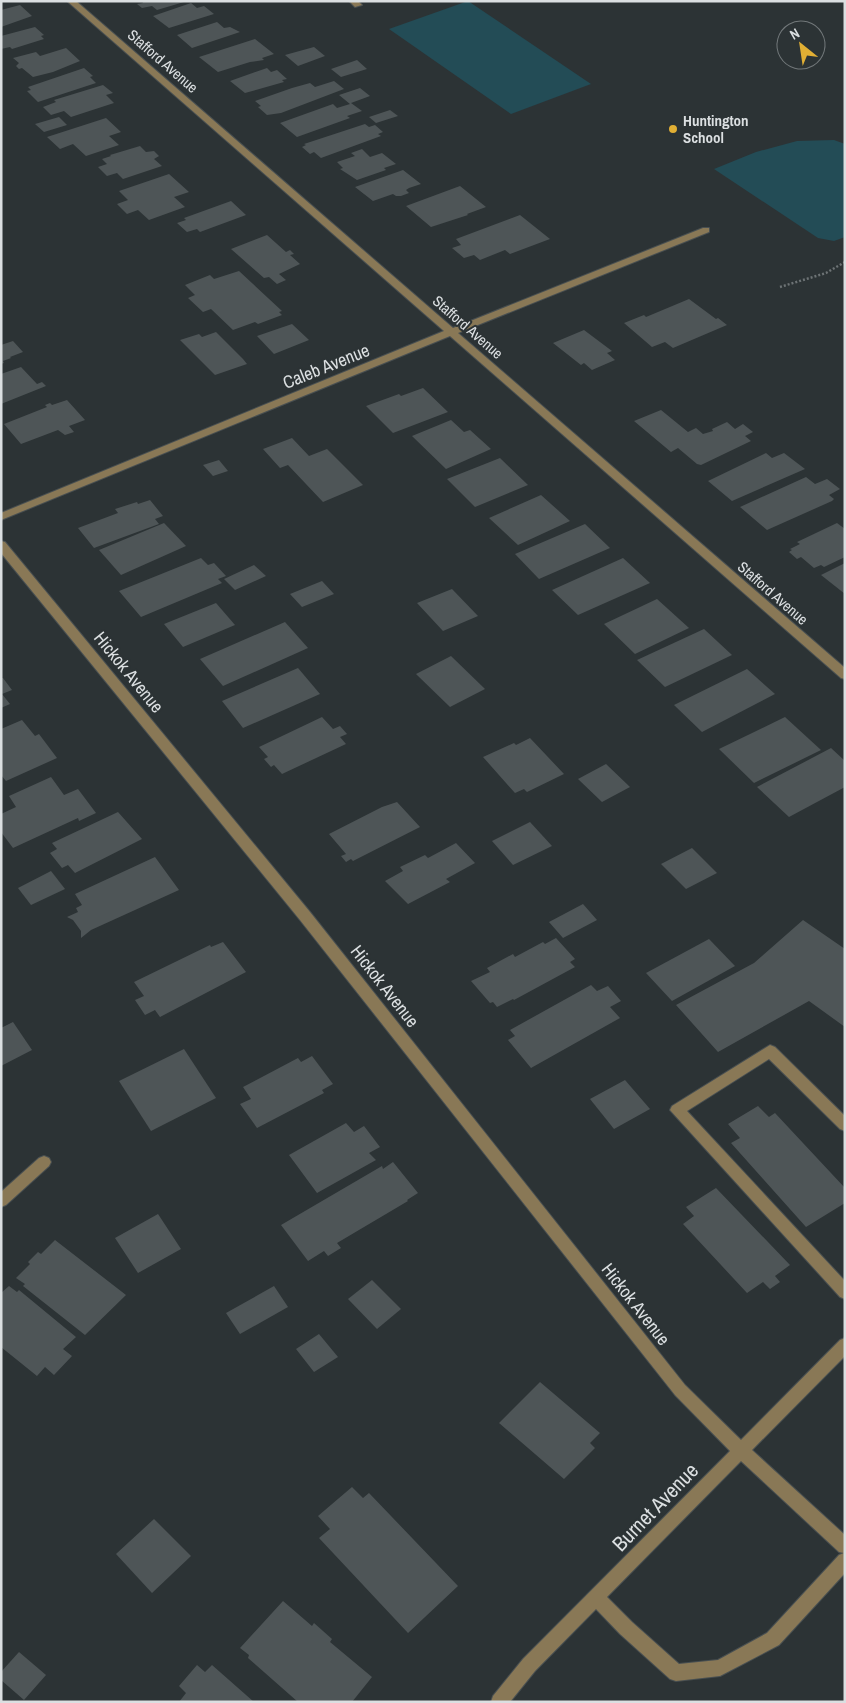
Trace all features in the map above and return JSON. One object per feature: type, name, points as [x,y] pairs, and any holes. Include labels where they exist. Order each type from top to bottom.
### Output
[{"type":"street","name":"Stafford Avenue","points":[[71,1],[845,676]]},
{"type":"street","name":"Caleb Avenue","points":[[1,517],[706,230]]},
{"type":"street","name":"Hickok Avenue","points":[[1,545],[305,916],[680,1390],[740,1450],[845,1546]]},
{"type":"street","points":[[845,1125],[770,1051],[677,1110],[845,1292]]},
{"type":"street","points":[[1,1201],[44,1162]]},
{"type":"street","name":"Burnet Avenue","points":[[499,1702],[529,1665],[845,1345]]},
{"type":"street","points":[[596,1597],[626,1628],[676,1673],[720,1668],[773,1638],[845,1561]]},
{"type":"path","points":[[780,288],[826,273],[845,262]]},
{"type":"shaded area","points":[[468,1],[591,84],[511,114],[389,29]]},
{"type":"shaded area","points":[[834,140],[845,144],[845,237],[834,241],[818,238],[714,169],[756,152],[797,141]]},
{"type":"building","points":[[142,1],[184,2],[157,10],[152,6],[142,8],[137,4],[143,3]]},
{"type":"building","points":[[191,3],[197,8],[204,6],[214,14],[169,28],[153,16]]},
{"type":"building","points":[[20,5],[32,16],[1,27],[1,10]]},
{"type":"building","points":[[217,22],[224,28],[230,27],[240,32],[192,48],[177,35]]},
{"type":"building","points":[[35,27],[44,35],[41,36],[44,39],[12,49],[10,47],[1,49],[1,36]]},
{"type":"building","points":[[255,39],[274,54],[262,58],[264,60],[250,62],[218,72],[199,57]]},
{"type":"building","points":[[314,47],[325,56],[298,66],[285,55]]},
{"type":"building","points":[[66,48],[80,61],[53,72],[33,77],[22,68],[19,69],[16,66],[19,63],[13,58],[36,52],[40,56]]},
{"type":"building","points":[[357,60],[367,69],[341,77],[331,69]]},
{"type":"building","points":[[84,68],[93,76],[90,77],[96,83],[38,102],[27,91],[31,90],[28,87]]},
{"type":"building","points":[[267,68],[271,72],[277,70],[287,79],[282,80],[284,82],[245,93],[230,81]]},
{"type":"building","points":[[334,81],[344,89],[281,113],[267,115],[258,107],[261,106],[255,101],[310,83],[315,87]]},
{"type":"building","points":[[103,85],[113,93],[106,95],[114,103],[71,117],[64,111],[51,115],[43,107],[56,102],[54,100]]},
{"type":"building","points":[[360,88],[370,96],[351,103],[362,111],[347,116],[350,118],[297,137],[280,123],[333,104],[337,108],[350,104],[339,95]]},
{"type":"building","points":[[390,110],[398,116],[376,123],[369,117]]},
{"type":"building","points":[[59,117],[67,125],[44,132],[35,124]]},
{"type":"building","points":[[106,118],[121,132],[109,136],[119,145],[86,156],[73,144],[60,149],[47,137]]},
{"type":"building","points":[[365,124],[369,127],[375,125],[383,132],[378,134],[381,136],[321,158],[314,152],[310,154],[302,147],[306,145],[304,144]]},
{"type":"building","points":[[140,146],[146,152],[154,151],[159,156],[154,159],[162,166],[123,179],[117,173],[107,176],[98,167],[107,164],[102,159],[110,155]]},
{"type":"building","points":[[362,149],[370,157],[382,153],[396,164],[384,168],[386,170],[357,180],[340,169],[343,168],[337,162],[355,156],[351,153]]},
{"type":"building","points":[[403,170],[421,184],[409,188],[406,190],[409,193],[401,196],[393,194],[373,201],[355,187]]},
{"type":"building","points":[[169,174],[189,192],[174,197],[185,207],[149,220],[138,210],[127,214],[117,204],[128,200],[119,191]]},
{"type":"building","points":[[460,186],[486,207],[431,227],[406,206]]},
{"type":"building","points":[[231,201],[246,215],[200,232],[197,229],[187,232],[177,223],[186,220],[184,218]]},
{"type":"building","points":[[520,215],[550,239],[510,254],[505,250],[480,260],[474,255],[464,258],[452,248],[461,245],[456,239]]},
{"type":"building","points":[[267,235],[286,252],[290,250],[294,254],[290,255],[300,264],[279,274],[286,280],[277,284],[269,277],[264,278],[231,249]]},
{"type":"building","points":[[239,271],[282,311],[279,312],[282,315],[258,324],[255,322],[233,330],[211,309],[203,312],[188,298],[195,295],[185,285],[210,275],[214,279]]},
{"type":"building","points":[[689,299],[727,325],[673,348],[665,342],[652,347],[624,323],[644,315],[646,317]]},
{"type":"building","points":[[292,324],[309,340],[274,354],[257,336]]},
{"type":"building","points":[[584,330],[612,351],[607,353],[615,360],[592,370],[584,363],[581,365],[553,343]]},
{"type":"building","points":[[216,332],[247,364],[215,375],[180,340],[199,334],[202,337]]},
{"type":"building","points":[[13,341],[23,352],[10,357],[1,364],[1,345]]},
{"type":"building","points":[[21,367],[37,384],[42,382],[46,386],[1,404],[1,374]]},
{"type":"building","points":[[423,388],[448,412],[393,433],[366,406],[399,394],[401,396]]},
{"type":"building","points":[[67,400],[85,420],[69,426],[74,432],[65,435],[58,430],[21,444],[4,424],[47,407],[45,405],[50,403],[52,405]]},
{"type":"building","points":[[661,410],[688,432],[696,428],[703,434],[713,431],[712,429],[727,422],[735,429],[743,424],[753,432],[745,436],[751,441],[701,465],[697,464],[678,448],[671,452],[634,421]]},
{"type":"building","points":[[451,420],[464,432],[470,430],[491,449],[446,469],[412,436]]},
{"type":"building","points":[[292,438],[309,456],[327,449],[363,485],[323,502],[288,465],[280,468],[263,449]]},
{"type":"building","points":[[766,453],[772,458],[784,453],[805,469],[732,501],[708,481]]},
{"type":"building","points":[[500,458],[528,485],[475,507],[447,479]]},
{"type":"building","points":[[219,460],[228,471],[213,476],[203,465]]},
{"type":"building","points":[[806,477],[815,484],[827,479],[840,489],[829,495],[834,499],[832,501],[767,530],[740,507]]},
{"type":"building","points":[[541,495],[570,521],[518,545],[489,518]]},
{"type":"building","points":[[150,500],[163,516],[155,519],[159,524],[94,548],[78,528],[118,513],[115,509]]},
{"type":"building","points":[[164,523],[186,546],[121,575],[99,550]]},
{"type":"building","points":[[837,523],[845,529],[845,557],[824,567],[821,565],[814,568],[801,557],[797,559],[789,552],[792,550],[790,549],[800,544],[797,542]]},
{"type":"building","points":[[585,524],[610,548],[539,579],[515,554]]},
{"type":"building","points":[[201,558],[208,565],[214,563],[226,576],[218,579],[222,583],[141,617],[119,591]]},
{"type":"building","points":[[623,558],[650,583],[578,615],[552,590]]},
{"type":"building","points":[[845,563],[845,594],[821,575]]},
{"type":"building","points":[[254,565],[266,576],[235,590],[224,579]]},
{"type":"building","points":[[322,581],[334,594],[302,607],[290,594]]},
{"type":"building","points":[[452,589],[478,616],[443,631],[417,603]]},
{"type":"building","points":[[657,599],[689,628],[635,654],[604,624]]},
{"type":"building","points":[[216,603],[235,625],[183,647],[164,624]]},
{"type":"building","points":[[285,622],[308,648],[223,686],[200,659]]},
{"type":"building","points":[[704,629],[732,655],[665,687],[637,660]]},
{"type":"building","points":[[451,656],[485,689],[450,707],[416,674]]},
{"type":"building","points":[[298,668],[320,694],[243,728],[222,701]]},
{"type":"building","points":[[747,669],[775,694],[702,732],[674,705]]},
{"type":"building","points":[[1,678],[12,690],[2,694],[10,704],[1,708]]},
{"type":"building","points":[[322,717],[333,729],[340,726],[347,734],[340,737],[346,744],[282,774],[274,765],[271,767],[264,759],[268,757],[259,747]]},
{"type":"building","points":[[785,717],[821,750],[754,783],[719,749]]},
{"type":"building","points":[[22,720],[35,736],[39,734],[57,758],[6,781],[1,775],[1,729]]},
{"type":"building","points":[[530,738],[564,774],[527,792],[524,789],[515,793],[483,757]]},
{"type":"building","points":[[831,748],[845,761],[845,787],[789,817],[757,787]]},
{"type":"building","points":[[606,764],[630,787],[602,802],[578,779]]},
{"type":"building","points":[[51,777],[64,795],[78,789],[96,813],[79,821],[78,818],[13,848],[1,832],[1,814],[16,807],[9,796]]},
{"type":"building","points":[[397,802],[420,827],[353,861],[351,859],[346,862],[341,856],[346,854],[329,834],[382,807]]},
{"type":"building","points":[[118,812],[142,839],[75,873],[68,865],[62,868],[50,853],[57,849],[52,843]]},
{"type":"building","points":[[530,822],[552,846],[513,865],[492,841]]},
{"type":"building","points":[[456,843],[475,863],[446,879],[450,882],[408,904],[385,881],[403,871],[400,867],[425,855],[428,858]]},
{"type":"building","points":[[692,848],[717,873],[686,889],[661,864]]},
{"type":"building","points":[[155,857],[179,890],[91,930],[81,938],[81,931],[73,920],[67,917],[78,912],[76,908],[82,905],[75,894]]},
{"type":"building","points":[[51,871],[65,889],[31,905],[18,888]]},
{"type":"building","points":[[583,904],[597,920],[563,938],[549,922]]},
{"type":"building","points":[[803,920],[845,949],[845,1027],[809,1001],[718,1052],[676,1005],[754,963]]},
{"type":"building","points":[[556,938],[575,959],[570,962],[575,967],[514,1000],[497,1007],[493,1002],[490,1003],[471,981],[490,972],[487,968],[513,954],[515,957],[543,942],[545,944]]},
{"type":"building","points":[[709,939],[735,966],[672,1001],[646,973]]},
{"type":"building","points":[[223,942],[246,972],[160,1017],[155,1010],[145,1015],[135,1000],[144,996],[134,982],[210,945],[211,947]]},
{"type":"building","points":[[591,985],[597,991],[608,986],[621,1001],[610,1007],[620,1018],[531,1068],[508,1040],[515,1036],[510,1030]]},
{"type":"building","points":[[13,1022],[32,1050],[1,1066],[1,1028]]},
{"type":"building","points":[[184,1049],[216,1098],[151,1131],[119,1081]]},
{"type":"building","points":[[312,1056],[333,1084],[322,1090],[324,1093],[257,1128],[240,1104],[251,1099],[243,1087],[298,1058],[301,1062]]},
{"type":"building","points":[[625,1080],[650,1109],[614,1129],[590,1099]]},
{"type":"building","points":[[758,1106],[769,1117],[775,1113],[845,1188],[845,1203],[806,1227],[731,1143],[740,1138],[728,1124]]},
{"type":"building","points":[[346,1123],[354,1132],[364,1126],[380,1147],[369,1153],[376,1160],[317,1193],[289,1155]]},
{"type":"building","points":[[393,1162],[418,1193],[408,1201],[337,1243],[341,1248],[328,1256],[324,1251],[308,1261],[281,1225],[382,1166],[383,1169]]},
{"type":"building","points":[[716,1188],[790,1265],[775,1276],[780,1282],[770,1289],[763,1282],[747,1293],[683,1224],[694,1216],[686,1207]]},
{"type":"building","points":[[158,1214],[181,1249],[138,1273],[115,1238]]},
{"type":"building","points":[[55,1240],[126,1295],[85,1335],[23,1286],[25,1284],[16,1278],[30,1264],[28,1262],[38,1252],[41,1254]]},
{"type":"building","points":[[372,1280],[401,1309],[377,1329],[348,1299]]},
{"type":"building","points":[[9,1286],[17,1292],[19,1290],[76,1337],[63,1349],[72,1356],[54,1375],[45,1367],[37,1376],[1,1347],[1,1293]]},
{"type":"building","points":[[274,1286],[288,1307],[240,1334],[226,1313]]},
{"type":"building","points":[[319,1334],[338,1357],[314,1372],[296,1349]]},
{"type":"building","points":[[540,1382],[600,1433],[590,1443],[595,1448],[564,1479],[499,1423]]},
{"type":"building","points":[[352,1487],[363,1498],[369,1493],[458,1586],[408,1633],[319,1538],[330,1529],[318,1516]]},
{"type":"building","points":[[154,1519],[191,1556],[152,1593],[116,1554]]},
{"type":"building","points":[[283,1601],[312,1626],[314,1623],[332,1639],[330,1642],[372,1677],[352,1702],[298,1702],[248,1658],[249,1655],[240,1648]]},
{"type":"building","points":[[19,1652],[46,1675],[24,1700],[1,1680],[1,1672]]},
{"type":"building","points":[[197,1665],[205,1672],[212,1665],[254,1702],[179,1702],[186,1693],[179,1686]]},
{"type":"place","name":"Huntington School","points":[[673,129]]}]
